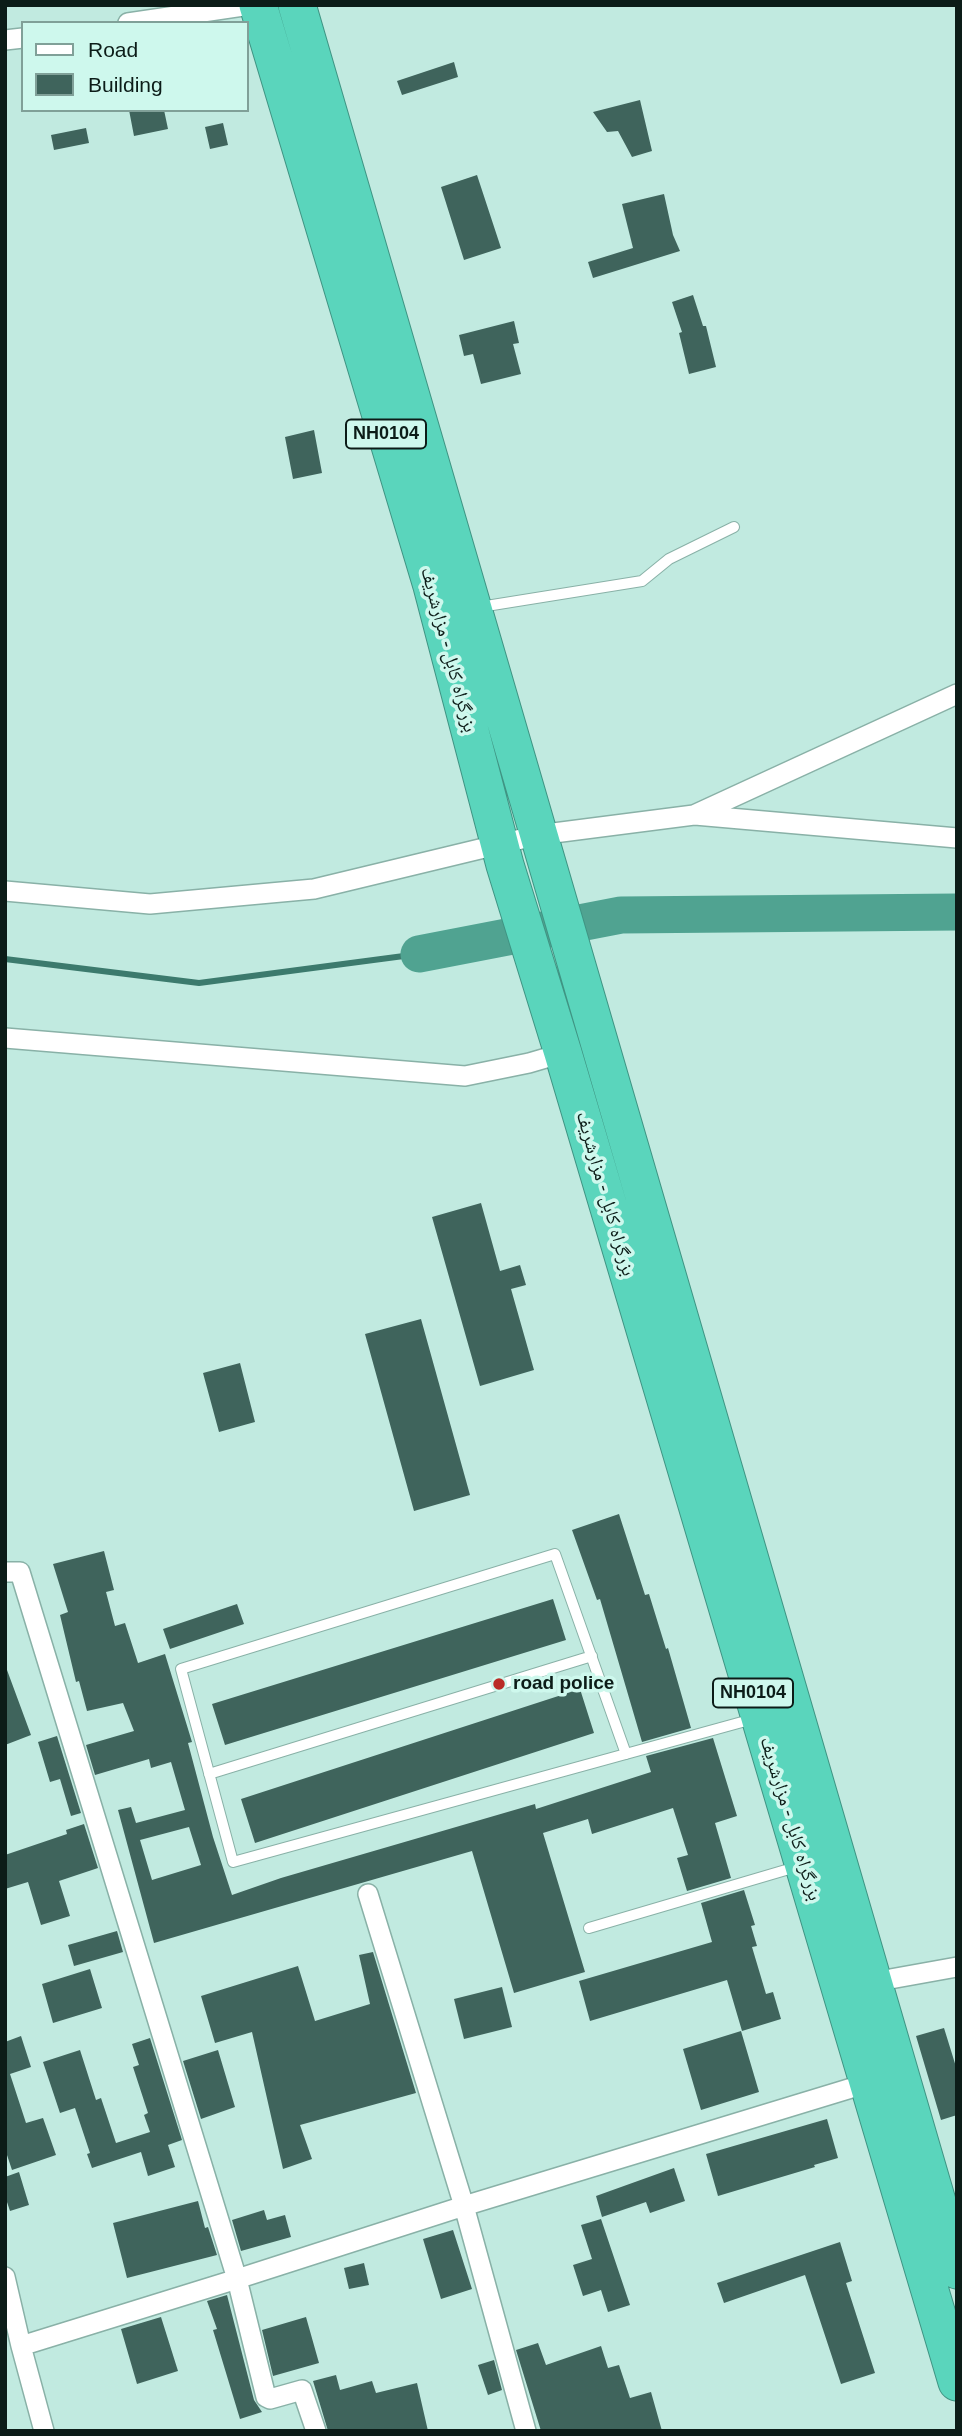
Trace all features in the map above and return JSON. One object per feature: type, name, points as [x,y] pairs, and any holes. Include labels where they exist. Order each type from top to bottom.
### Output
[{"type":"highway","name":"بزرگراه کابل - مزارشریف","points":[[258,5],[432,586],[503,855],[804,1865],[856,1985],[957,2270]]},
{"type":"highway","name":"بزرگراه کابل - مزارشریف","points":[[297,5],[584,995],[856,1985],[868,2083],[957,2382]]},
{"type":"street","points":[[142,21],[250,5]]},
{"type":"street","points":[[5,891],[150,904],[314,889],[503,855],[540,844],[694,815],[957,694]]},
{"type":"street","points":[[694,815],[957,838]]},
{"type":"street","points":[[5,1038],[465,1076],[529,1063],[563,1052]]},
{"type":"street","points":[[5,1572],[20,1573],[237,2280],[267,2399],[302,2390],[316,2431]]},
{"type":"street","points":[[368,1894],[464,2206],[526,2431]]},
{"type":"street","points":[[856,1985],[957,1967]]},
{"type":"street","points":[[21,2346],[237,2280],[464,2206],[868,2083]]},
{"type":"street","points":[[5,2277],[44,2431]]},
{"type":"lane","points":[[473,608],[642,581],[669,559],[734,527]]},
{"type":"lane","points":[[626,1754],[555,1554],[181,1669],[233,1862],[626,1754],[760,1717]]},
{"type":"lane","points":[[209,1774],[592,1656]]},
{"type":"lane","points":[[589,1928],[804,1865]]},
{"type":"building","points":[[454,62],[458,77],[402,95],[397,81]]},
{"type":"building","points":[[640,100],[652,151],[632,157],[618,131],[607,132],[593,112]]},
{"type":"building","points":[[129,112],[164,112],[168,129],[134,136]]},
{"type":"building","points":[[223,123],[228,145],[210,149],[205,127]]},
{"type":"building","points":[[86,128],[89,143],[54,150],[51,135]]},
{"type":"building","points":[[477,175],[501,248],[464,260],[441,187]]},
{"type":"building","points":[[664,194],[673,235],[680,251],[593,278],[588,262],[633,248],[622,204]]},
{"type":"building","points":[[693,295],[703,326],[706,326],[716,367],[689,374],[679,333],[682,332],[672,302]]},
{"type":"building","points":[[514,321],[519,343],[513,344],[521,374],[481,384],[473,354],[464,356],[459,335]]},
{"type":"building","points":[[314,430],[322,473],[293,479],[285,437]]},
{"type":"building","points":[[481,1203],[500,1271],[520,1265],[526,1285],[511,1289],[534,1370],[480,1386],[432,1217]]},
{"type":"building","points":[[421,1319],[470,1495],[414,1511],[365,1334]]},
{"type":"building","points":[[240,1363],[255,1422],[219,1432],[203,1373]]},
{"type":"building","points":[[619,1514],[645,1595],[649,1594],[666,1649],[668,1648],[691,1728],[642,1742],[600,1599],[597,1600],[572,1530]]},
{"type":"building","points":[[104,1551],[114,1590],[106,1592],[115,1626],[125,1623],[138,1663],[165,1654],[192,1742],[188,1743],[213,1837],[232,1895],[281,1878],[535,1804],[536,1809],[651,1772],[646,1756],[713,1738],[737,1816],[715,1823],[731,1878],[687,1891],[677,1858],[688,1855],[673,1808],[592,1834],[588,1819],[543,1833],[585,1972],[514,1993],[472,1851],[154,1943],[118,1810],[131,1807],[136,1823],[185,1810],[171,1762],[151,1768],[149,1759],[95,1775],[86,1745],[134,1731],[123,1703],[87,1711],[79,1681],[76,1682],[60,1615],[68,1612],[53,1564]],"holes":[[[189,1827],[201,1865],[152,1880],[140,1840]]]},
{"type":"building","points":[[553,1599],[566,1640],[225,1745],[212,1704]]},
{"type":"building","points":[[237,1604],[244,1624],[170,1649],[163,1629]]},
{"type":"building","points":[[7,1670],[31,1735],[5,1745],[5,1671]]},
{"type":"building","points":[[580,1689],[594,1733],[255,1843],[241,1799]]},
{"type":"building","points":[[57,1736],[81,1813],[71,1816],[60,1779],[50,1782],[38,1742]]},
{"type":"building","points":[[84,1824],[98,1868],[59,1881],[70,1916],[41,1925],[28,1882],[5,1889],[5,1855],[67,1834],[66,1830]]},
{"type":"building","points":[[744,1890],[755,1925],[751,1926],[757,1946],[752,1947],[766,1994],[773,1992],[781,2019],[742,2031],[727,1980],[590,2021],[579,1981],[712,1942],[701,1903]]},
{"type":"building","points":[[117,1931],[123,1952],[74,1966],[68,1945]]},
{"type":"building","points":[[373,1952],[416,2093],[300,2125],[312,2159],[283,2169],[252,2032],[215,2043],[201,1996],[298,1966],[315,2021],[370,2004],[359,1955]]},
{"type":"building","points":[[90,1969],[102,2008],[53,2023],[42,1984]]},
{"type":"building","points":[[502,1987],[512,2027],[464,2039],[454,1999]]},
{"type":"building","points":[[944,2028],[957,2070],[957,2115],[941,2120],[916,2036]]},
{"type":"building","points":[[741,2031],[759,2092],[701,2110],[683,2049]]},
{"type":"building","points":[[21,2036],[31,2067],[10,2074],[26,2123],[43,2118],[56,2155],[12,2170],[5,2149],[5,2042]]},
{"type":"building","points":[[150,2038],[182,2140],[168,2145],[175,2167],[148,2176],[141,2152],[92,2168],[87,2154],[90,2153],[75,2108],[60,2113],[43,2062],[80,2050],[96,2100],[101,2098],[116,2143],[150,2132],[144,2115],[148,2113],[133,2067],[139,2065],[132,2044]]},
{"type":"building","points":[[218,2050],[235,2107],[201,2119],[183,2061]]},
{"type":"building","points":[[827,2119],[838,2158],[718,2196],[706,2154]]},
{"type":"building","points":[[674,2168],[685,2201],[650,2213],[646,2202],[602,2217],[596,2196]]},
{"type":"building","points":[[19,2172],[29,2205],[10,2211],[5,2196],[5,2177]]},
{"type":"building","points":[[198,2201],[205,2228],[208,2227],[217,2255],[127,2278],[113,2223]]},
{"type":"building","points":[[264,2210],[267,2220],[285,2215],[291,2237],[241,2251],[232,2220]]},
{"type":"building","points":[[601,2219],[630,2305],[608,2312],[601,2290],[583,2296],[573,2265],[592,2259],[581,2225]]},
{"type":"building","points":[[453,2230],[472,2289],[441,2299],[423,2239]]},
{"type":"building","points":[[840,2242],[852,2281],[846,2283],[875,2373],[841,2384],[805,2275],[724,2303],[717,2283]]},
{"type":"building","points":[[364,2263],[369,2285],[349,2289],[344,2268]]},
{"type":"building","points":[[227,2295],[254,2400],[262,2412],[240,2419],[207,2301]]},
{"type":"building","points":[[161,2317],[178,2371],[137,2384],[121,2329]]},
{"type":"building","points":[[306,2317],[319,2363],[273,2376],[262,2330]]},
{"type":"building","points":[[538,2343],[546,2365],[601,2346],[608,2368],[619,2365],[630,2398],[651,2392],[662,2431],[541,2431],[516,2350]]},
{"type":"building","points":[[494,2360],[502,2390],[488,2395],[478,2365]]},
{"type":"building","points":[[336,2375],[340,2390],[372,2381],[376,2393],[417,2383],[428,2431],[328,2431],[313,2381]]},
{"type":"waterway","points":[[419,954],[621,915],[957,912]]},
{"type":"waterway","points":[[5,959],[199,983],[419,954]]},
{"type":"place","name":"road police","points":[[499,1684]]}]
